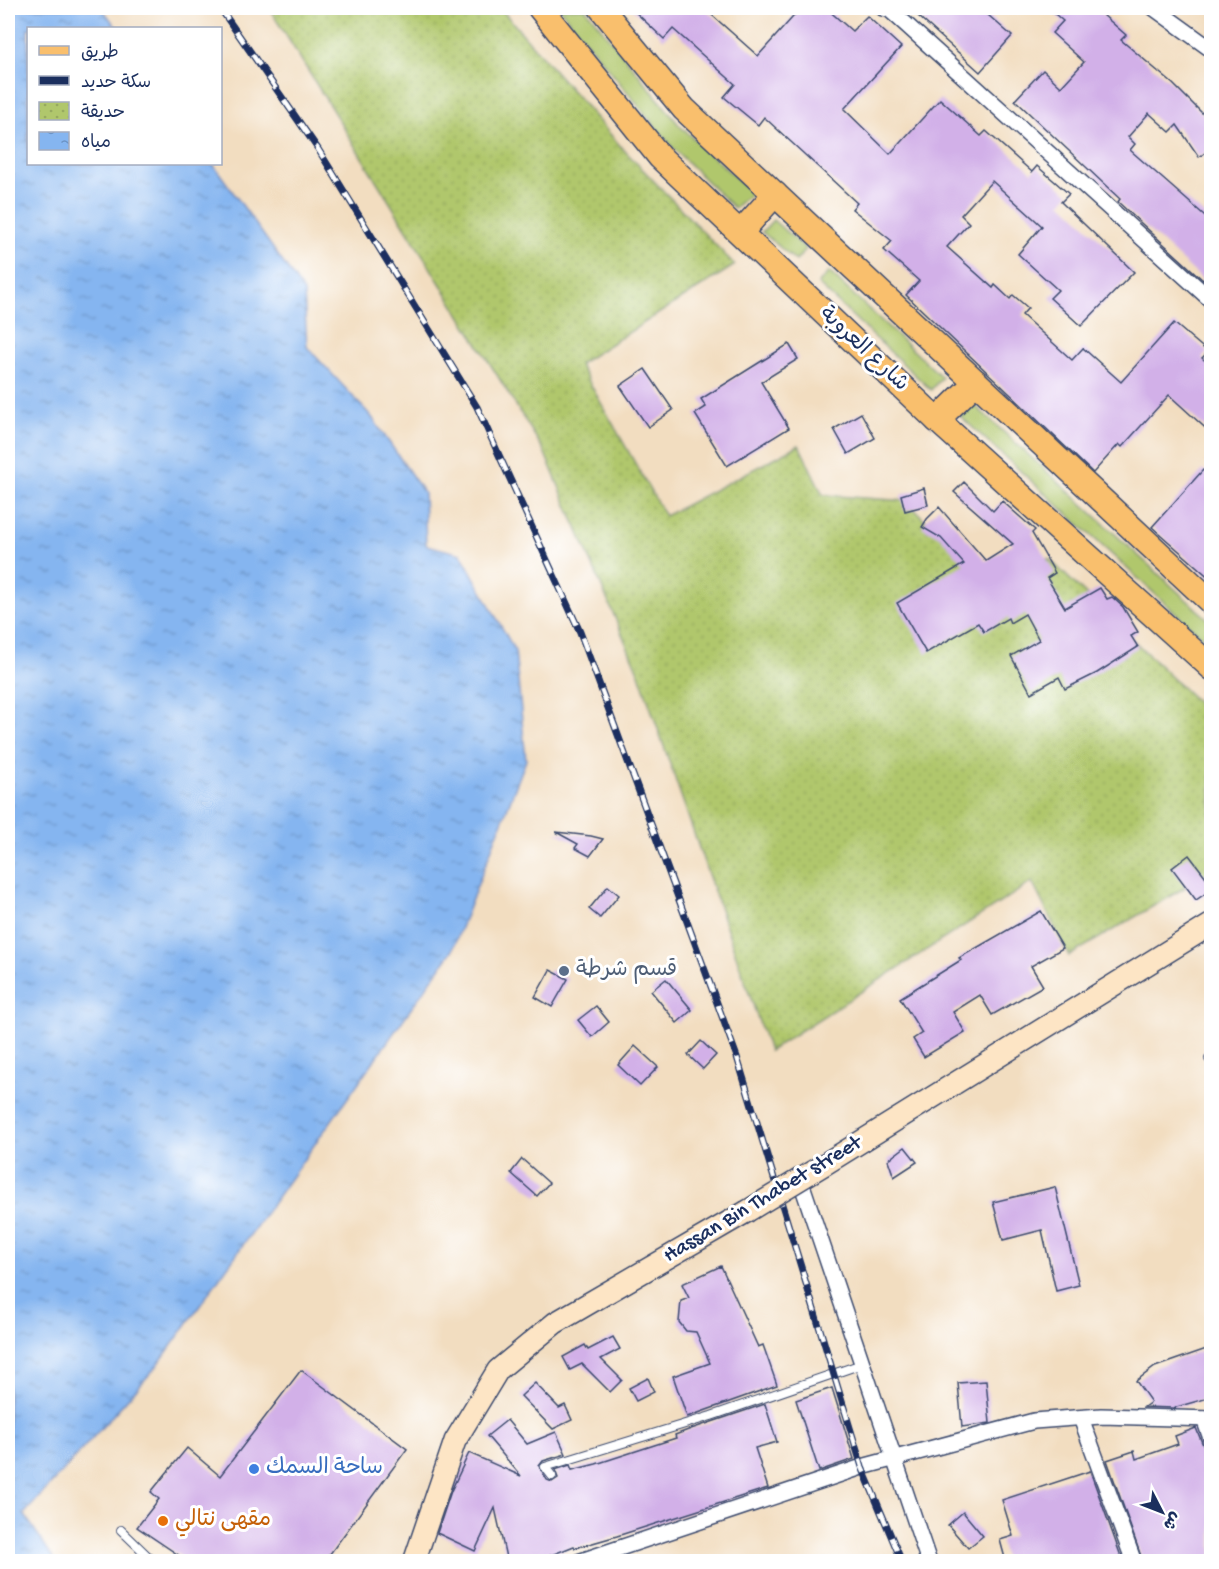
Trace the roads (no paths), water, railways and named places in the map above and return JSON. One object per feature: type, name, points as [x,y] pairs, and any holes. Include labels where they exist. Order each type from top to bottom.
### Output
[{"type":"main road","name":"شارع العروبة","points":[[540,8],[660,157],[937,420],[1212,668]]},
{"type":"main road","points":[[601,8],[684,109],[1212,603]]},
{"type":"main road","points":[[741,232],[776,194]]},
{"type":"main road","points":[[937,420],[976,382]]},
{"type":"street","points":[[883,8],[889,9],[1212,302]]},
{"type":"street","points":[[1154,8],[1212,50]]},
{"type":"street","name":"Hassan Bin Thabet street","points":[[414,1562],[455,1441],[498,1370],[555,1323],[746,1212],[1212,924]]},
{"type":"street","points":[[800,1179],[929,1562]]},
{"type":"street","points":[[1081,1418],[1134,1562]]},
{"type":"street","points":[[578,1562],[894,1458],[1034,1421],[1081,1418],[1208,1419],[1212,1441]]},
{"type":"lane","points":[[552,1476],[545,1467],[711,1416],[862,1364]]},
{"type":"lane","points":[[121,1530],[154,1562]]},
{"type":"water","points":[[8,8],[102,8],[116,27],[27,27],[27,165],[214,165],[304,292],[307,347],[371,416],[424,493],[426,545],[461,554],[515,651],[526,760],[452,951],[157,1366],[24,1514],[56,1562],[8,1561]]},
{"type":"railway","points":[[220,8],[318,149],[477,407],[580,632],[737,1057],[862,1467],[902,1562]]},
{"type":"place","name":"قسم شرطة","points":[[564,971]]},
{"type":"place","name":"ساحة السمك","points":[[254,1469]]},
{"type":"place","name":"مقهى نتالي","points":[[163,1521]]}]
